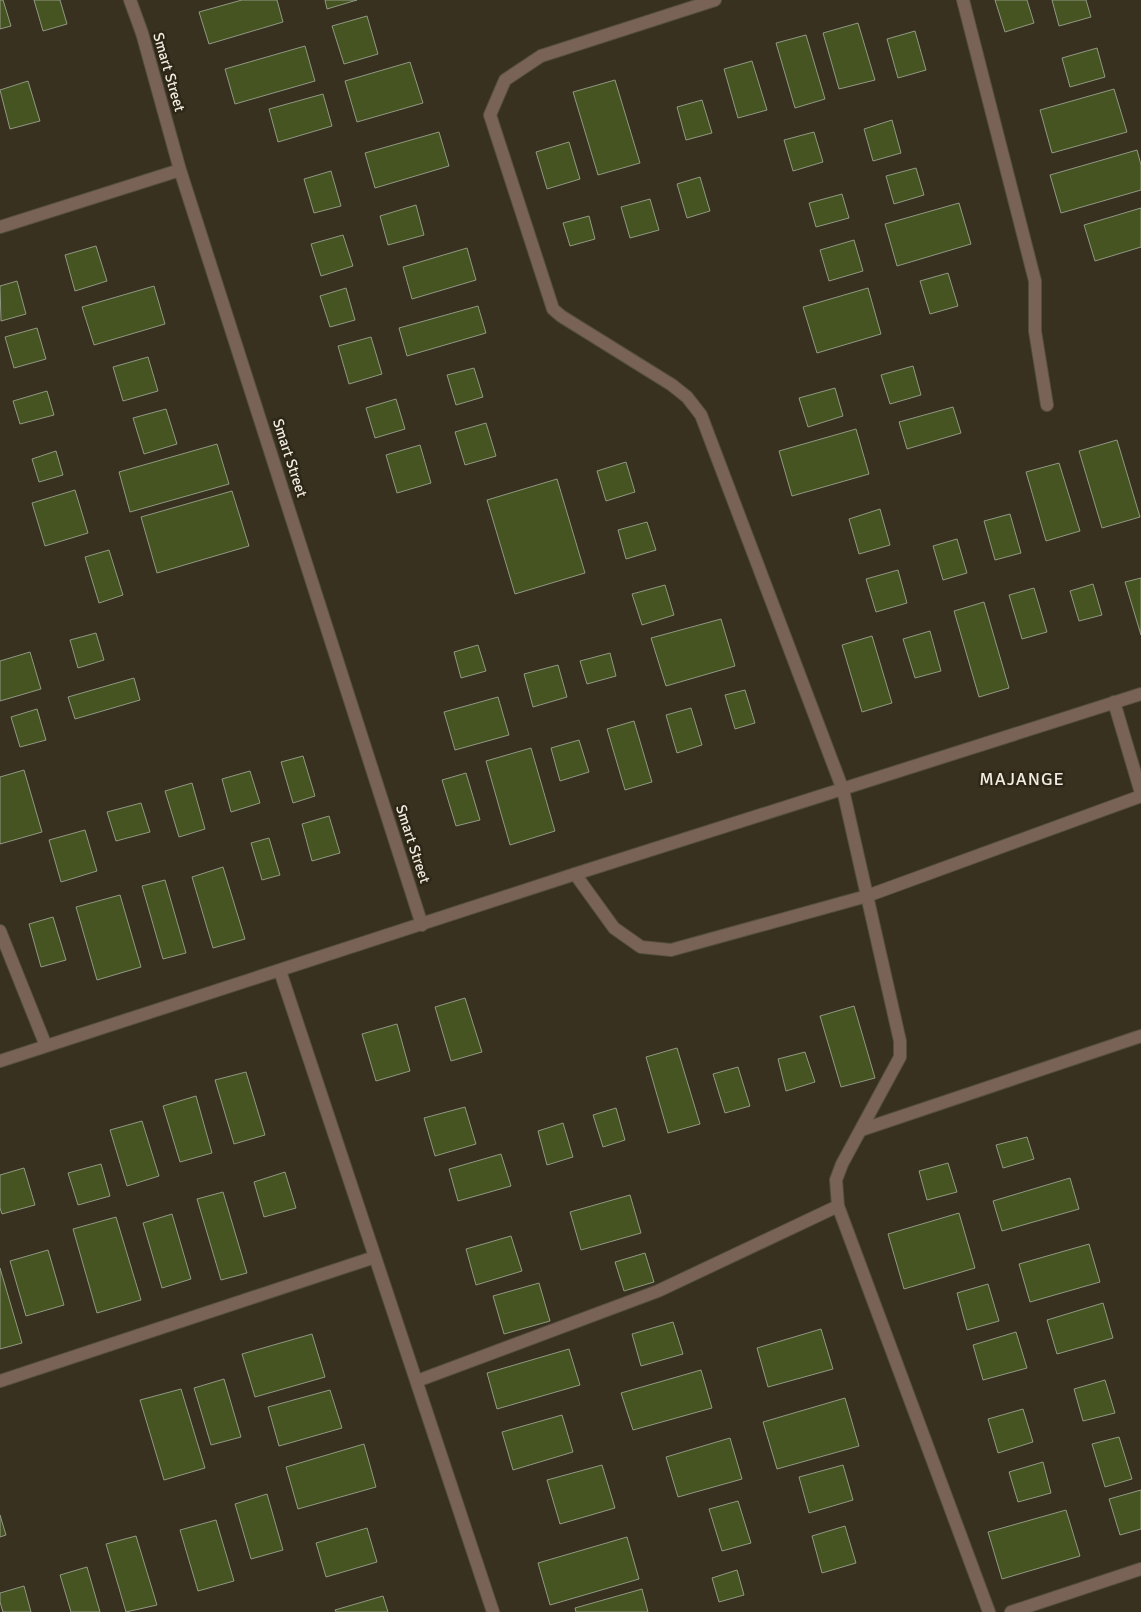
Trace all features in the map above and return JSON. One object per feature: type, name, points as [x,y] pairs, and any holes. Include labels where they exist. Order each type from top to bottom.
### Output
[{"type":"street","name":"Smart Street","points":[[130,0],[142,33],[180,170],[422,925]]},
{"type":"street","points":[[715,0],[541,56],[505,80],[490,115],[554,309],[561,316],[672,385],[687,397],[702,415],[842,790],[900,1041],[900,1057],[842,1164],[836,1180],[838,1206],[989,1612]]},
{"type":"street","points":[[964,0],[1035,281],[1035,331],[1047,404]]},
{"type":"street","points":[[0,227],[180,170]]},
{"type":"street","points":[[0,1061],[575,874],[1141,694]]},
{"type":"street","points":[[575,874],[614,928],[641,947],[671,950],[867,896],[1141,795],[1114,702]]},
{"type":"street","points":[[0,932],[46,1046]]},
{"type":"street","points":[[280,971],[493,1612]]},
{"type":"street","points":[[860,1130],[1141,1036]]},
{"type":"street","points":[[417,1381],[658,1291],[838,1206]]},
{"type":"street","points":[[0,1380],[375,1257]]},
{"type":"street","points":[[1010,1612],[1141,1568]]},
{"type":"building","points":[[0,0],[3,0],[11,26],[0,29]]},
{"type":"building","points":[[34,0],[60,0],[67,24],[43,31]]},
{"type":"building","points":[[242,0],[277,0],[283,22],[209,44],[199,12]]},
{"type":"building","points":[[325,0],[357,0],[327,9]]},
{"type":"building","points":[[995,0],[1027,0],[1034,23],[1005,32]]},
{"type":"building","points":[[1052,0],[1086,0],[1091,17],[1059,26]]},
{"type":"building","points":[[367,16],[378,54],[344,64],[332,26]]},
{"type":"building","points":[[858,23],[875,80],[839,89],[823,33]]},
{"type":"building","points":[[915,31],[926,70],[898,78],[887,39]]},
{"type":"building","points":[[806,35],[825,99],[795,108],[776,43]]},
{"type":"building","points":[[305,46],[315,81],[235,104],[225,69]]},
{"type":"building","points":[[1097,48],[1105,77],[1070,87],[1062,58]]},
{"type":"building","points":[[752,61],[767,110],[738,118],[724,69]]},
{"type":"building","points":[[410,62],[423,103],[357,122],[345,81]]},
{"type":"building","points":[[615,80],[640,163],[598,175],[573,92]]},
{"type":"building","points":[[28,81],[40,121],[10,129],[0,90]]},
{"type":"building","points":[[1114,89],[1127,132],[1052,153],[1040,110]]},
{"type":"building","points":[[323,94],[332,126],[278,142],[269,109]]},
{"type":"building","points":[[702,100],[712,133],[686,140],[677,107]]},
{"type":"building","points":[[892,120],[901,153],[873,161],[864,129]]},
{"type":"building","points":[[439,132],[449,166],[375,188],[365,153]]},
{"type":"building","points":[[814,132],[823,162],[793,171],[784,140]]},
{"type":"building","points":[[569,142],[580,179],[547,189],[536,152]]},
{"type":"building","points":[[1137,150],[1141,165],[1141,190],[1061,213],[1050,175]]},
{"type":"building","points":[[916,168],[924,195],[894,204],[886,176]]},
{"type":"building","points":[[331,171],[341,206],[314,213],[304,179]]},
{"type":"building","points":[[700,177],[710,211],[687,218],[677,184]]},
{"type":"building","points":[[842,194],[849,218],[816,227],[809,203]]},
{"type":"building","points":[[650,199],[659,230],[630,238],[621,207]]},
{"type":"building","points":[[959,203],[971,244],[897,266],[885,224]]},
{"type":"building","points":[[416,205],[424,235],[388,245],[380,216]]},
{"type":"building","points":[[1141,208],[1141,247],[1095,261],[1084,225]]},
{"type":"building","points":[[589,216],[595,239],[570,246],[563,223]]},
{"type":"building","points":[[343,235],[353,266],[321,276],[311,244]]},
{"type":"building","points":[[854,240],[863,271],[829,281],[820,250]]},
{"type":"building","points":[[96,246],[107,281],[75,291],[65,255]]},
{"type":"building","points":[[467,248],[476,280],[412,299],[403,267]]},
{"type":"building","points":[[948,273],[958,306],[930,314],[920,281]]},
{"type":"building","points":[[17,281],[26,314],[1,321],[0,286]]},
{"type":"building","points":[[154,286],[165,324],[94,345],[82,307]]},
{"type":"building","points":[[346,288],[355,320],[330,327],[320,296]]},
{"type":"building","points":[[868,288],[881,334],[817,353],[803,307]]},
{"type":"building","points":[[478,306],[486,333],[407,356],[399,328]]},
{"type":"building","points":[[37,328],[46,359],[14,368],[5,337]]},
{"type":"building","points":[[371,337],[382,374],[349,384],[338,346]]},
{"type":"building","points":[[148,357],[158,391],[123,401],[113,367]]},
{"type":"building","points":[[913,366],[921,395],[890,404],[881,375]]},
{"type":"building","points":[[474,368],[483,397],[456,405],[447,375]]},
{"type":"building","points":[[835,388],[843,416],[808,427],[799,398]]},
{"type":"building","points":[[47,391],[54,415],[20,424],[13,401]]},
{"type":"building","points":[[396,399],[405,429],[375,438],[366,408]]},
{"type":"building","points":[[953,407],[961,433],[907,449],[899,422]]},
{"type":"building","points":[[166,409],[177,444],[144,454],[133,418]]},
{"type":"building","points":[[486,423],[496,456],[465,465],[455,432]]},
{"type":"building","points":[[856,429],[869,474],[792,496],[779,451]]},
{"type":"building","points":[[1117,440],[1140,517],[1102,528],[1079,451]]},
{"type":"building","points":[[217,444],[229,484],[130,512],[119,472]]},
{"type":"building","points":[[420,445],[431,483],[397,493],[386,455]]},
{"type":"building","points":[[56,451],[63,475],[39,482],[32,459]]},
{"type":"building","points":[[626,462],[635,492],[606,501],[597,471]]},
{"type":"building","points":[[1059,463],[1080,531],[1046,541],[1026,472]]},
{"type":"building","points":[[557,479],[585,573],[515,594],[487,500]]},
{"type":"building","points":[[75,490],[88,533],[45,546],[32,503]]},
{"type":"building","points":[[232,491],[249,546],[157,573],[141,517]]},
{"type":"building","points":[[880,509],[890,545],[859,554],[849,519]]},
{"type":"building","points":[[1010,514],[1021,553],[995,560],[984,521]]},
{"type":"building","points":[[647,522],[656,550],[626,559],[618,530]]},
{"type":"building","points":[[957,539],[967,573],[943,580],[933,546]]},
{"type":"building","points":[[109,550],[123,595],[99,603],[85,557]]},
{"type":"building","points":[[898,570],[907,603],[876,612],[866,579]]},
{"type":"building","points":[[1141,578],[1141,635],[1125,582]]},
{"type":"building","points":[[1093,584],[1102,615],[1079,621],[1070,591]]},
{"type":"building","points":[[665,585],[674,615],[642,625],[632,594]]},
{"type":"building","points":[[1034,588],[1047,632],[1022,639],[1009,595]]},
{"type":"building","points":[[984,602],[1009,688],[979,697],[954,611]]},
{"type":"building","points":[[721,619],[735,666],[666,686],[651,638]]},
{"type":"building","points":[[930,631],[941,671],[915,678],[903,639]]},
{"type":"building","points":[[96,633],[104,660],[78,668],[70,640]]},
{"type":"building","points":[[872,636],[892,703],[862,712],[842,645]]},
{"type":"building","points":[[478,645],[486,671],[461,678],[454,652]]},
{"type":"building","points":[[30,652],[41,689],[0,701],[0,661]]},
{"type":"building","points":[[610,653],[616,676],[587,684],[580,661]]},
{"type":"building","points":[[558,665],[567,697],[533,707],[524,674]]},
{"type":"building","points":[[134,678],[140,700],[75,719],[68,697]]},
{"type":"building","points":[[745,690],[755,723],[735,729],[725,695]]},
{"type":"building","points":[[498,697],[509,735],[455,750],[444,712]]},
{"type":"building","points":[[691,708],[702,745],[677,753],[666,715]]},
{"type":"building","points":[[37,709],[46,740],[20,747],[11,717]]},
{"type":"building","points":[[634,721],[652,782],[625,790],[607,729]]},
{"type":"building","points":[[579,740],[589,772],[560,781],[551,748]]},
{"type":"building","points":[[531,748],[555,831],[510,845],[486,761]]},
{"type":"building","points":[[303,756],[315,796],[293,803],[281,762]]},
{"type":"building","points":[[24,770],[42,832],[0,844],[0,777]]},
{"type":"building","points":[[250,771],[260,803],[231,812],[222,779]]},
{"type":"building","points":[[466,773],[480,820],[456,826],[442,780]]},
{"type":"building","points":[[192,783],[205,829],[179,837],[165,791]]},
{"type":"building","points":[[141,803],[150,832],[116,841],[107,812]]},
{"type":"building","points":[[329,816],[340,853],[312,861],[302,824]]},
{"type":"building","points":[[85,830],[97,871],[61,882],[49,840]]},
{"type":"building","points":[[269,838],[280,875],[262,880],[251,843]]},
{"type":"building","points":[[223,867],[245,939],[213,948],[192,877]]},
{"type":"building","points":[[165,880],[186,953],[163,959],[142,886]]},
{"type":"building","points":[[120,895],[141,967],[97,980],[76,907]]},
{"type":"building","points":[[53,917],[66,960],[41,967],[29,924]]},
{"type":"building","points":[[465,998],[482,1052],[451,1061],[435,1007]]},
{"type":"building","points":[[854,1006],[875,1078],[841,1087],[820,1016]]},
{"type":"building","points":[[397,1024],[410,1071],[376,1081],[362,1034]]},
{"type":"building","points":[[677,1048],[700,1124],[668,1133],[646,1057]]},
{"type":"building","points":[[805,1052],[815,1082],[786,1091],[778,1059]]},
{"type":"building","points":[[738,1067],[750,1106],[725,1113],[713,1074]]},
{"type":"building","points":[[246,1072],[265,1135],[234,1144],[215,1080]]},
{"type":"building","points":[[196,1096],[212,1153],[180,1162],[163,1106]]},
{"type":"building","points":[[465,1107],[476,1144],[435,1156],[424,1118]]},
{"type":"building","points":[[616,1108],[625,1140],[603,1147],[593,1115]]},
{"type":"building","points":[[142,1121],[159,1176],[127,1186],[110,1130]]},
{"type":"building","points":[[563,1123],[573,1157],[547,1165],[538,1131]]},
{"type":"building","points":[[1027,1137],[1034,1159],[1003,1168],[996,1145]]},
{"type":"building","points":[[501,1154],[511,1186],[458,1201],[449,1169]]},
{"type":"building","points":[[948,1163],[957,1192],[927,1200],[919,1171]]},
{"type":"building","points":[[101,1164],[110,1196],[78,1205],[68,1173]]},
{"type":"building","points":[[24,1168],[35,1205],[2,1214],[0,1208],[0,1175]]},
{"type":"building","points":[[285,1172],[296,1208],[264,1217],[254,1182]]},
{"type":"building","points":[[1070,1178],[1079,1209],[1002,1231],[993,1201]]},
{"type":"building","points":[[223,1192],[247,1273],[221,1280],[197,1199]]},
{"type":"building","points":[[630,1195],[641,1233],[581,1250],[570,1212]]},
{"type":"building","points":[[959,1213],[975,1268],[904,1289],[888,1234]]},
{"type":"building","points":[[172,1214],[191,1279],[162,1288],[143,1223]]},
{"type":"building","points":[[116,1217],[141,1300],[97,1313],[73,1229]]},
{"type":"building","points":[[511,1236],[522,1271],[476,1285],[466,1249]]},
{"type":"building","points":[[1089,1244],[1100,1282],[1030,1302],[1019,1264]]},
{"type":"building","points":[[48,1250],[64,1305],[26,1316],[10,1261]]},
{"type":"building","points":[[645,1253],[654,1282],[624,1291],[615,1262]]},
{"type":"building","points":[[0,1268],[22,1343],[0,1349]]},
{"type":"building","points":[[539,1283],[550,1321],[504,1334],[493,1296]]},
{"type":"building","points":[[988,1284],[999,1321],[967,1330],[957,1293]]},
{"type":"building","points":[[1103,1303],[1113,1338],[1057,1354],[1047,1320]]},
{"type":"building","points":[[673,1322],[683,1354],[641,1366],[632,1334]]},
{"type":"building","points":[[821,1329],[833,1369],[768,1387],[757,1348]]},
{"type":"building","points":[[1016,1332],[1027,1368],[983,1380],[973,1345]]},
{"type":"building","points":[[312,1334],[325,1377],[255,1397],[242,1354]]},
{"type":"building","points":[[569,1349],[580,1385],[497,1409],[487,1373]]},
{"type":"building","points":[[701,1370],[712,1408],[633,1430],[621,1393]]},
{"type":"building","points":[[224,1379],[241,1437],[211,1445],[194,1388]]},
{"type":"building","points":[[1105,1380],[1115,1413],[1083,1421],[1074,1389]]},
{"type":"building","points":[[181,1389],[205,1468],[164,1480],[140,1400]]},
{"type":"building","points":[[330,1390],[342,1428],[279,1446],[268,1407]]},
{"type":"building","points":[[845,1398],[859,1446],[777,1469],[763,1422]]},
{"type":"building","points":[[1023,1409],[1033,1442],[998,1453],[988,1419]]},
{"type":"building","points":[[562,1415],[573,1452],[513,1470],[502,1432]]},
{"type":"building","points":[[1119,1437],[1132,1479],[1105,1487],[1092,1444]]},
{"type":"building","points":[[730,1438],[742,1479],[678,1497],[666,1457]]},
{"type":"building","points":[[364,1444],[376,1487],[298,1509],[286,1467]]},
{"type":"building","points":[[1043,1462],[1051,1493],[1018,1502],[1009,1472]]},
{"type":"building","points":[[602,1465],[615,1508],[560,1524],[547,1480]]},
{"type":"building","points":[[843,1465],[853,1500],[809,1513],[799,1477]]},
{"type":"building","points":[[1141,1490],[1141,1529],[1120,1535],[1109,1499]]},
{"type":"building","points":[[267,1494],[283,1550],[251,1559],[235,1504]]},
{"type":"building","points":[[738,1501],[751,1543],[722,1551],[709,1509]]},
{"type":"building","points":[[1066,1510],[1080,1556],[1002,1579],[988,1532]]},
{"type":"building","points":[[0,1515],[6,1535],[0,1537]]},
{"type":"building","points":[[216,1520],[234,1581],[198,1591],[180,1530]]},
{"type":"building","points":[[845,1526],[856,1563],[822,1573],[812,1536]]},
{"type":"building","points":[[367,1528],[377,1562],[326,1577],[316,1543]]},
{"type":"building","points":[[136,1536],[157,1605],[126,1612],[106,1544]]},
{"type":"building","points":[[627,1537],[639,1579],[550,1605],[538,1563]]},
{"type":"building","points":[[87,1567],[100,1612],[71,1612],[60,1575]]},
{"type":"building","points":[[737,1570],[744,1595],[719,1602],[712,1578]]},
{"type":"building","points":[[24,1586],[31,1612],[3,1612],[0,1593]]},
{"type":"building","points":[[642,1589],[648,1612],[576,1612],[575,1608]]},
{"type":"building","points":[[383,1596],[388,1612],[336,1612],[335,1610]]},
{"type":"district","name":"MAJANGE","points":[[1022,779]]}]
